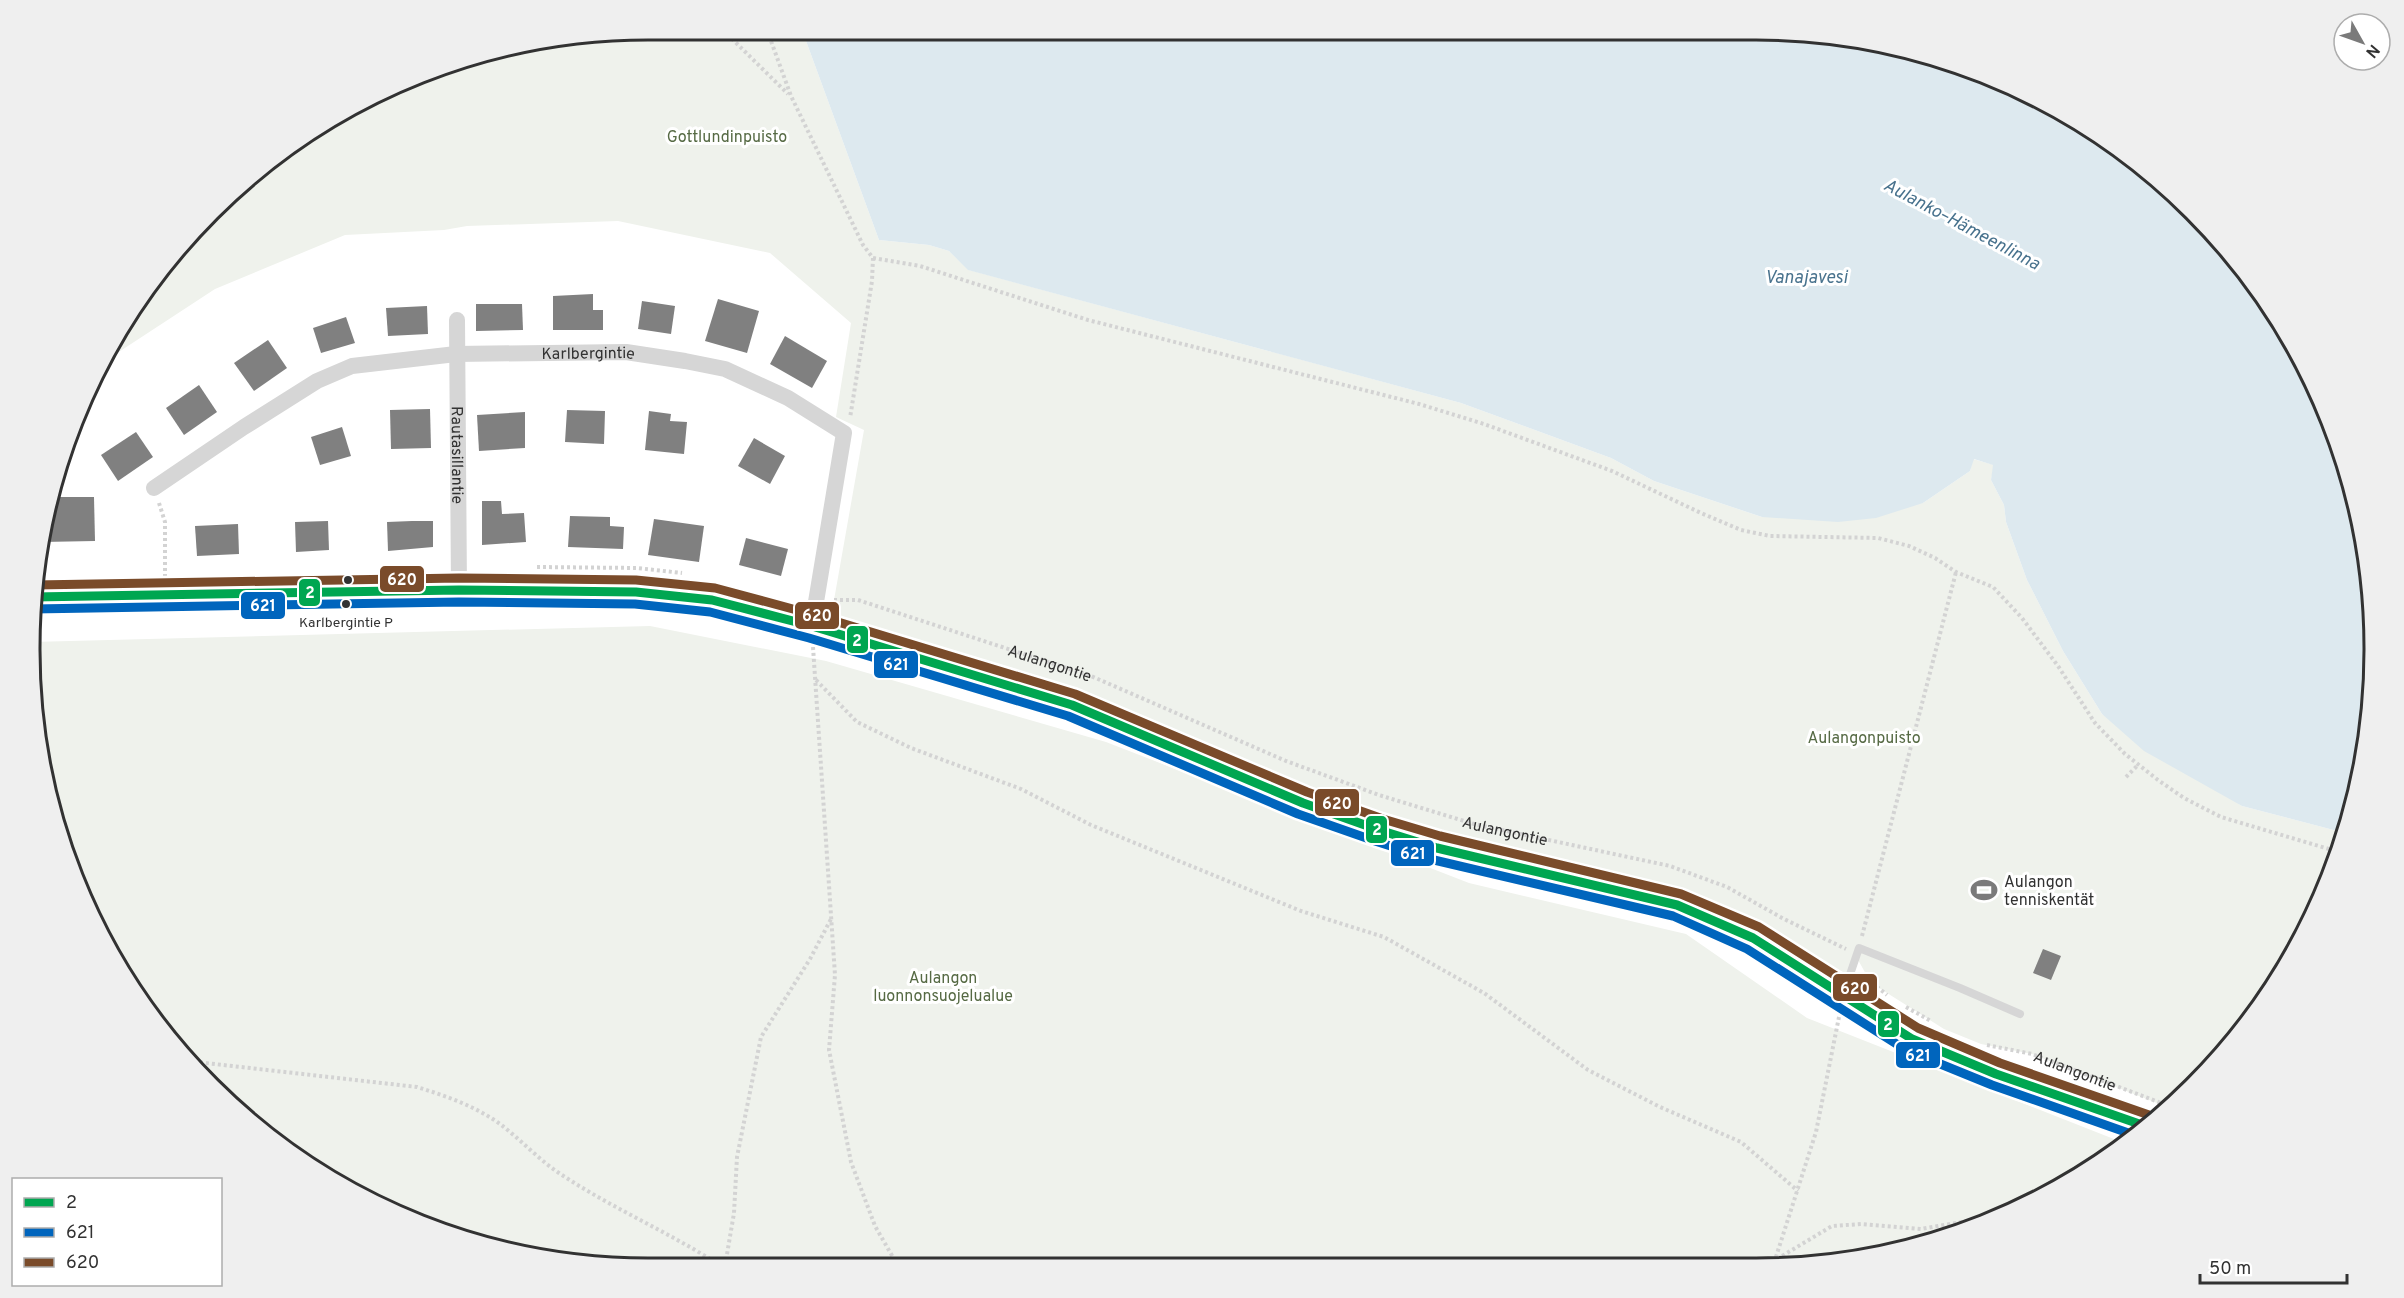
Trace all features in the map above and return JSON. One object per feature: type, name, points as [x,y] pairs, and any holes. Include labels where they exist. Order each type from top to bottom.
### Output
[{"type":"main road","name":"Aulangontie","points":[[43,597],[459,590],[636,592],[712,600],[812,626],[1072,705],[1303,803],[1379,830],[1437,848],[1677,905],[1752,938],[1912,1039],[1996,1074],[2136,1123]]},
{"type":"street","name":"Rautasillantie","points":[[457,320],[459,590]]},
{"type":"street","name":"Karlbergintie","points":[[154,488],[244,427],[318,381],[352,366],[456,354],[626,352],[725,369],[788,398],[844,433]]},
{"type":"street","points":[[812,626],[844,433]]},
{"type":"lane","points":[[1843,995],[1858,952],[1960,987],[2020,1014]]},
{"type":"path","points":[[733,40],[791,96]]},
{"type":"path","points":[[771,40],[791,96],[863,245],[873,258],[872,281],[852,412],[844,433]]},
{"type":"path","points":[[873,258],[920,266],[1088,320],[1419,404],[1474,421],[1563,451],[1612,471],[1741,530],[1770,536],[1878,538],[1909,546],[1935,558],[1956,573],[1993,587],[2022,618],[2058,666],[2095,723],[2138,765],[2184,798],[2221,817],[2329,849]]},
{"type":"path","points":[[159,505],[165,522],[165,560]]},
{"type":"path","points":[[1858,952],[1956,573]]},
{"type":"path","name":"Aulangontie","points":[[815,599],[858,600],[1091,676],[1286,761],[1379,795],[1474,824],[1670,866],[1727,887],[1784,919],[1858,952],[1867,976],[1892,998]]},
{"type":"path","points":[[812,626],[835,975],[829,1050],[851,1162],[875,1226],[893,1258]]},
{"type":"path","points":[[816,680],[857,723],[910,748],[1021,789],[1091,825],[1301,911],[1384,937],[1484,993],[1588,1070],[1660,1107],[1741,1142],[1798,1191]]},
{"type":"path","points":[[2126,777],[2138,765]]},
{"type":"path","points":[[725,1258],[734,1213],[737,1157],[761,1037],[810,959],[831,918]]},
{"type":"path","points":[[1776,1257],[1816,1132],[1843,995]]},
{"type":"path","points":[[1900,1003],[1935,1024]]},
{"type":"path","name":"Aulangontie","points":[[1981,1044],[2032,1054],[2159,1103]]},
{"type":"path","points":[[204,1063],[417,1087],[452,1098],[498,1123],[558,1173],[613,1206],[710,1258]]},
{"type":"path","points":[[1782,1257],[1832,1226],[1862,1224],[1921,1229],[1957,1223]]},
{"type":"green space","name":"Aulangonpuisto","points":[[649,40],[806,40],[879,240],[929,245],[949,251],[969,270],[1461,403],[1611,458],[1654,481],[1762,517],[1923,503],[1970,471],[1973,459],[1994,465],[1991,480],[2004,505],[2006,522],[2027,580],[2063,651],[2102,714],[2242,806],[2335,830],[2301,918],[2261,987],[2212,1050],[2159,1104],[2032,1054],[1981,1044],[1944,1029],[1876,986],[1867,976],[1857,958],[1848,980],[1757,924],[1676,891],[1400,825],[1226,758],[1080,692],[833,620],[834,600],[864,430],[836,417],[851,323],[770,253],[618,221],[467,226],[444,230],[345,235],[215,289],[118,353],[166,279],[219,219],[279,166],[311,143],[380,103],[453,73],[492,61],[570,46]]},
{"type":"green space","name":"Aulangon luonnonsuojelualue","points":[[650,626],[826,661],[1106,742],[1469,883],[1686,934],[1807,1018],[2115,1139],[2059,1176],[2024,1195],[1951,1225],[1874,1246],[1795,1256],[1755,1258],[649,1258],[570,1252],[492,1237],[453,1225],[380,1195],[311,1155],[279,1132],[219,1079],[166,1019],[143,987],[103,918],[73,845],[52,768],[42,689],[40,642]]},
{"type":"water","name":"Vanajavesi","points":[[806,40],[1755,40],[1795,42],[1874,52],[1912,61],[1988,87],[2024,103],[2093,143],[2125,166],[2185,219],[2238,279],[2261,311],[2301,380],[2331,453],[2343,492],[2352,530],[2362,609],[2364,649],[2358,728],[2352,768],[2335,830],[2242,806],[2144,751],[2102,714],[2063,651],[2027,580],[2006,522],[2004,505],[1991,480],[1993,465],[1974,459],[1970,471],[1923,503],[1876,518],[1838,522],[1762,517],[1654,481],[1611,458],[1461,403],[968,270],[949,251],[929,245],[879,240]]},
{"type":"building","points":[[593,294],[593,310],[603,310],[603,330],[553,330],[553,296]]},
{"type":"building","points":[[718,299],[759,311],[747,353],[705,341]]},
{"type":"building","points":[[642,301],[675,306],[671,334],[638,329]]},
{"type":"building","points":[[476,304],[522,304],[523,330],[476,331]]},
{"type":"building","points":[[427,306],[428,334],[388,336],[386,308]]},
{"type":"building","points":[[346,317],[355,343],[321,353],[313,328]]},
{"type":"building","points":[[785,336],[827,361],[812,388],[770,364]]},
{"type":"building","points":[[268,340],[287,368],[254,391],[234,363]]},
{"type":"building","points":[[199,385],[217,412],[184,435],[166,408]]},
{"type":"building","points":[[430,409],[431,448],[391,449],[390,410]]},
{"type":"building","points":[[567,410],[605,411],[604,444],[565,442]]},
{"type":"building","points":[[649,411],[671,414],[670,421],[687,422],[684,454],[645,450]]},
{"type":"building","points":[[525,412],[525,448],[479,451],[477,415]]},
{"type":"building","points":[[342,427],[351,456],[320,465],[311,437]]},
{"type":"building","points":[[136,432],[153,457],[118,481],[101,455]]},
{"type":"building","points":[[754,438],[785,456],[770,484],[738,466]]},
{"type":"building","points":[[60,497],[94,497],[95,541],[50,542]]},
{"type":"building","points":[[482,501],[501,501],[502,514],[524,513],[526,542],[482,545]]},
{"type":"building","points":[[570,516],[610,517],[610,526],[624,527],[623,549],[568,547]]},
{"type":"building","points":[[654,519],[704,526],[699,562],[648,555]]},
{"type":"building","points":[[328,521],[329,550],[296,552],[295,522]]},
{"type":"building","points":[[433,521],[433,547],[388,551],[387,522]]},
{"type":"building","points":[[238,524],[239,554],[197,556],[195,526]]},
{"type":"building","points":[[746,538],[788,549],[781,576],[739,565]]},
{"type":"building","points":[[2043,949],[2061,956],[2051,980],[2033,973]]},
{"type":"transit line","name":"620","points":[[44,585],[459,578],[636,580],[715,588],[815,615],[1075,694],[1307,792],[1383,819],[1440,836],[1681,894],[1759,927],[1918,1028],[2000,1063],[2146,1114]]},
{"type":"transit line","name":"2","points":[[43,597],[459,590],[636,592],[712,600],[812,626],[1072,705],[1303,803],[1379,830],[1437,848],[1677,905],[1753,938],[1912,1039],[1996,1074],[2136,1123]]},
{"type":"transit line","name":"621","points":[[42,609],[459,602],[635,604],[710,612],[809,638],[1068,716],[1298,814],[1434,860],[1673,916],[1747,949],[1906,1050],[1992,1085],[2125,1132]]},
{"type":"place","name":"Karlbergintie P","points":[[346,604]]},
{"type":"place","name":"Aulangon tenniskentät","points":[[1984,890]]},
{"type":"park label","name":"Gottlundinpuisto","points":[[727,136]]},
{"type":"water label","name":"Aulanko–Hämeenlinna","points":[[1962,224]]}]
